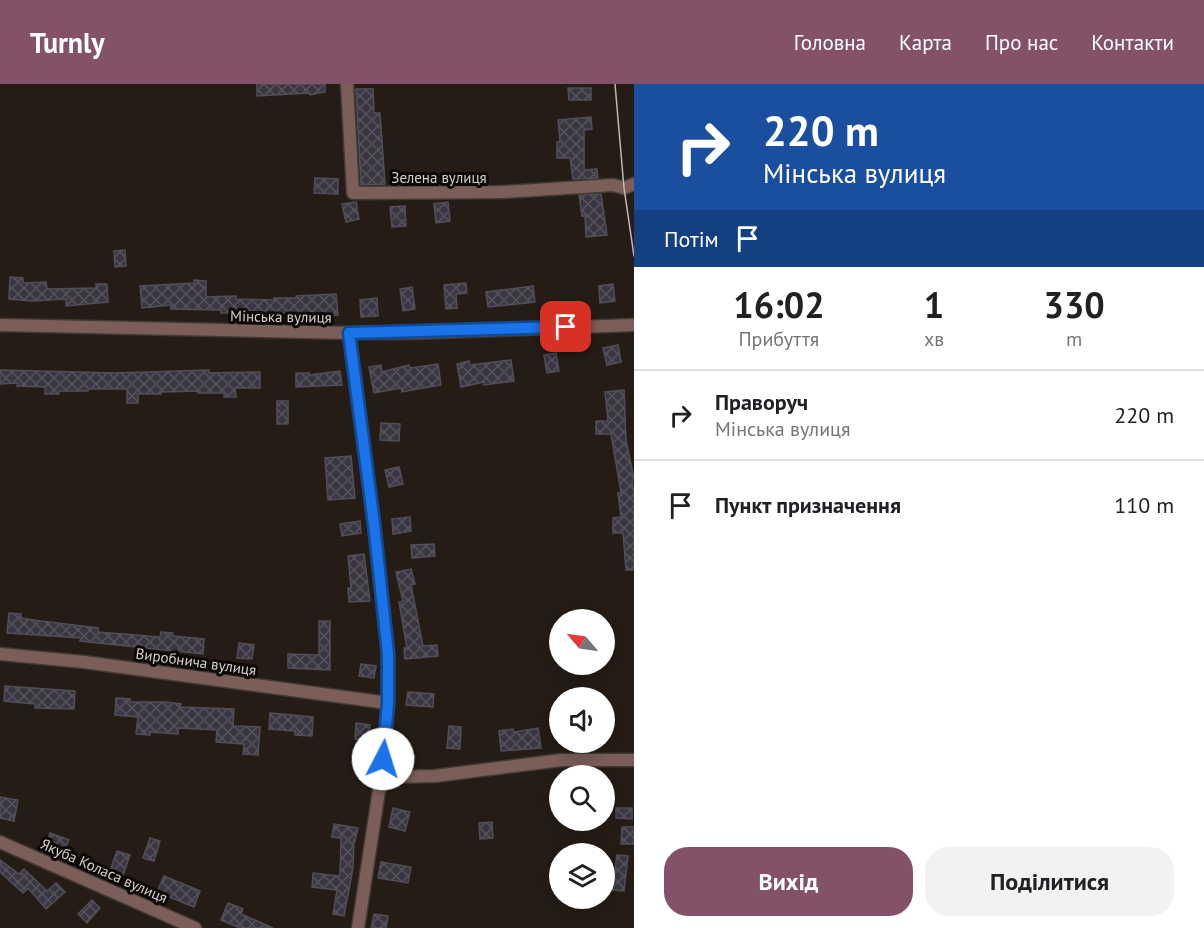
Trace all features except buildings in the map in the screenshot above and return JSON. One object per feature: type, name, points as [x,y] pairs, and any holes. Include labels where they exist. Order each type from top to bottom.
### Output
[{"type":"street","name":"Зелена вулиця","points":[[347,84],[353,193],[502,192],[614,185],[624,188],[634,184]]},
{"type":"street","name":"Мінська вулиця","points":[[0,325],[411,333],[634,325]]},
{"type":"street","points":[[349,333],[377,547],[388,654],[388,703],[381,777],[358,928]]},
{"type":"street","name":"Виробнича вулиця","points":[[0,654],[84,662],[388,703]]},
{"type":"street","points":[[381,777],[435,776],[562,760],[634,759]]},
{"type":"street","name":"Якуба Коласа вулиця","points":[[0,842],[195,928]]},
{"type":"tram line","points":[[615,84],[624,188],[634,256]]},
{"type":"route","points":[[383,759],[388,703],[388,654],[349,333],[566,327]]}]
